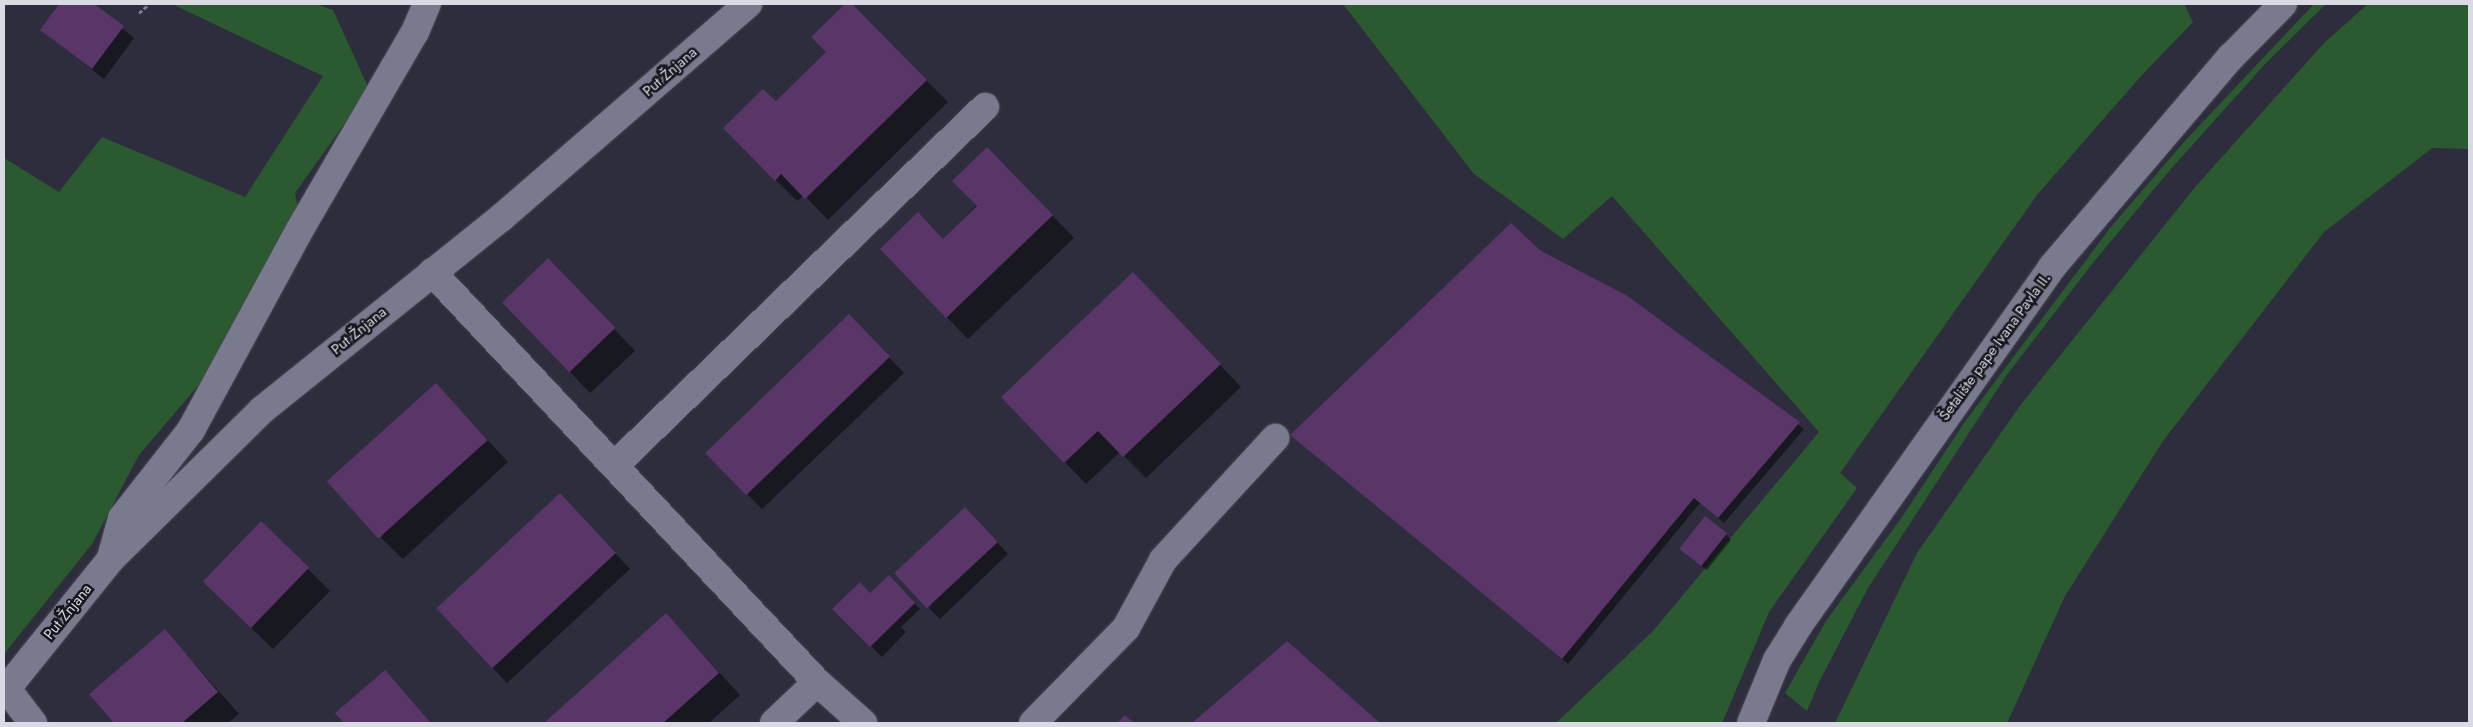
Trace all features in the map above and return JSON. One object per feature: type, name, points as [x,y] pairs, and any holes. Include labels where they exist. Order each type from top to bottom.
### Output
[{"type":"street","points":[[111,559],[122,518],[191,430],[299,231],[415,32],[427,4]]},
{"type":"street","name":"Put Žnjana","points":[[5,691],[111,559],[262,410],[501,218],[748,4]]},
{"type":"street","name":"Šetalište pape Ivana Pavla II.","points":[[1751,723],[1777,660],[1798,626],[2052,267],[2231,57],[2283,4]]},
{"type":"street","points":[[615,465],[985,107]]},
{"type":"street","points":[[432,272],[817,682],[863,723]]},
{"type":"street","points":[[1033,723],[1126,628],[1164,560],[1275,438]]},
{"type":"street","points":[[774,723],[817,682]]},
{"type":"street","points":[[5,691],[34,723]]},
{"type":"path","points":[[139,13],[149,4]]},
{"type":"green space","points":[[172,4],[316,4],[333,10],[369,89],[295,193],[302,234],[219,361],[139,455],[92,544],[4,654],[4,158],[59,192],[102,137],[245,197],[323,76]]},
{"type":"green space","points":[[1343,4],[2184,4],[2193,22],[2141,76],[2037,195],[1840,473],[1857,488],[1769,612],[1722,723],[1556,723],[1653,631],[1819,432],[1612,196],[1563,239],[1474,174]]},
{"type":"green space","points":[[2314,4],[2326,4],[2266,63],[2170,170],[2092,264],[2006,376],[1868,588],[1819,682],[1807,711],[1785,693],[1826,621],[1902,517],[1964,423],[2110,228],[2184,142]]},
{"type":"green space","points":[[2368,4],[2469,4],[2469,149],[2432,148],[2324,232],[2163,441],[2065,596],[2007,723],[1835,723],[1917,553],[2022,403],[2196,186],[2325,42]]},
{"type":"building","points":[[59,4],[94,4],[124,26],[92,69],[40,30]]},
{"type":"building","points":[[845,4],[852,4],[927,80],[805,199],[781,174],[775,181],[723,128],[763,89],[776,101],[826,52],[811,37]]},
{"type":"building","points":[[987,147],[1053,215],[946,318],[880,249],[918,212],[943,239],[977,206],[952,181]]},
{"type":"building","points":[[1511,223],[1541,251],[1626,295],[1800,422],[1718,518],[1694,498],[1562,659],[1290,435]]},
{"type":"building","points":[[548,258],[615,328],[569,372],[502,302]]},
{"type":"building","points":[[1133,272],[1221,364],[1123,457],[1098,431],[1064,463],[1001,397]]},
{"type":"building","points":[[849,314],[890,356],[746,495],[705,453]]},
{"type":"building","points":[[436,383],[488,440],[378,539],[327,481]]},
{"type":"building","points":[[560,493],[616,553],[492,668],[436,608]]},
{"type":"building","points":[[965,507],[998,542],[927,608],[894,573]]},
{"type":"building","points":[[1705,516],[1727,533],[1701,566],[1679,549]]},
{"type":"building","points":[[261,521],[309,568],[251,628],[203,581]]},
{"type":"building","points":[[889,575],[915,603],[870,647],[832,609],[860,582],[870,593]]},
{"type":"building","points":[[666,613],[719,673],[663,723],[544,723]]},
{"type":"building","points":[[165,629],[218,692],[182,723],[114,723],[89,694]]},
{"type":"building","points":[[1287,641],[1380,723],[1192,723]]},
{"type":"building","points":[[385,670],[431,723],[344,723],[335,713]]},
{"type":"building","points":[[1125,715],[1134,723],[1117,723]]}]
